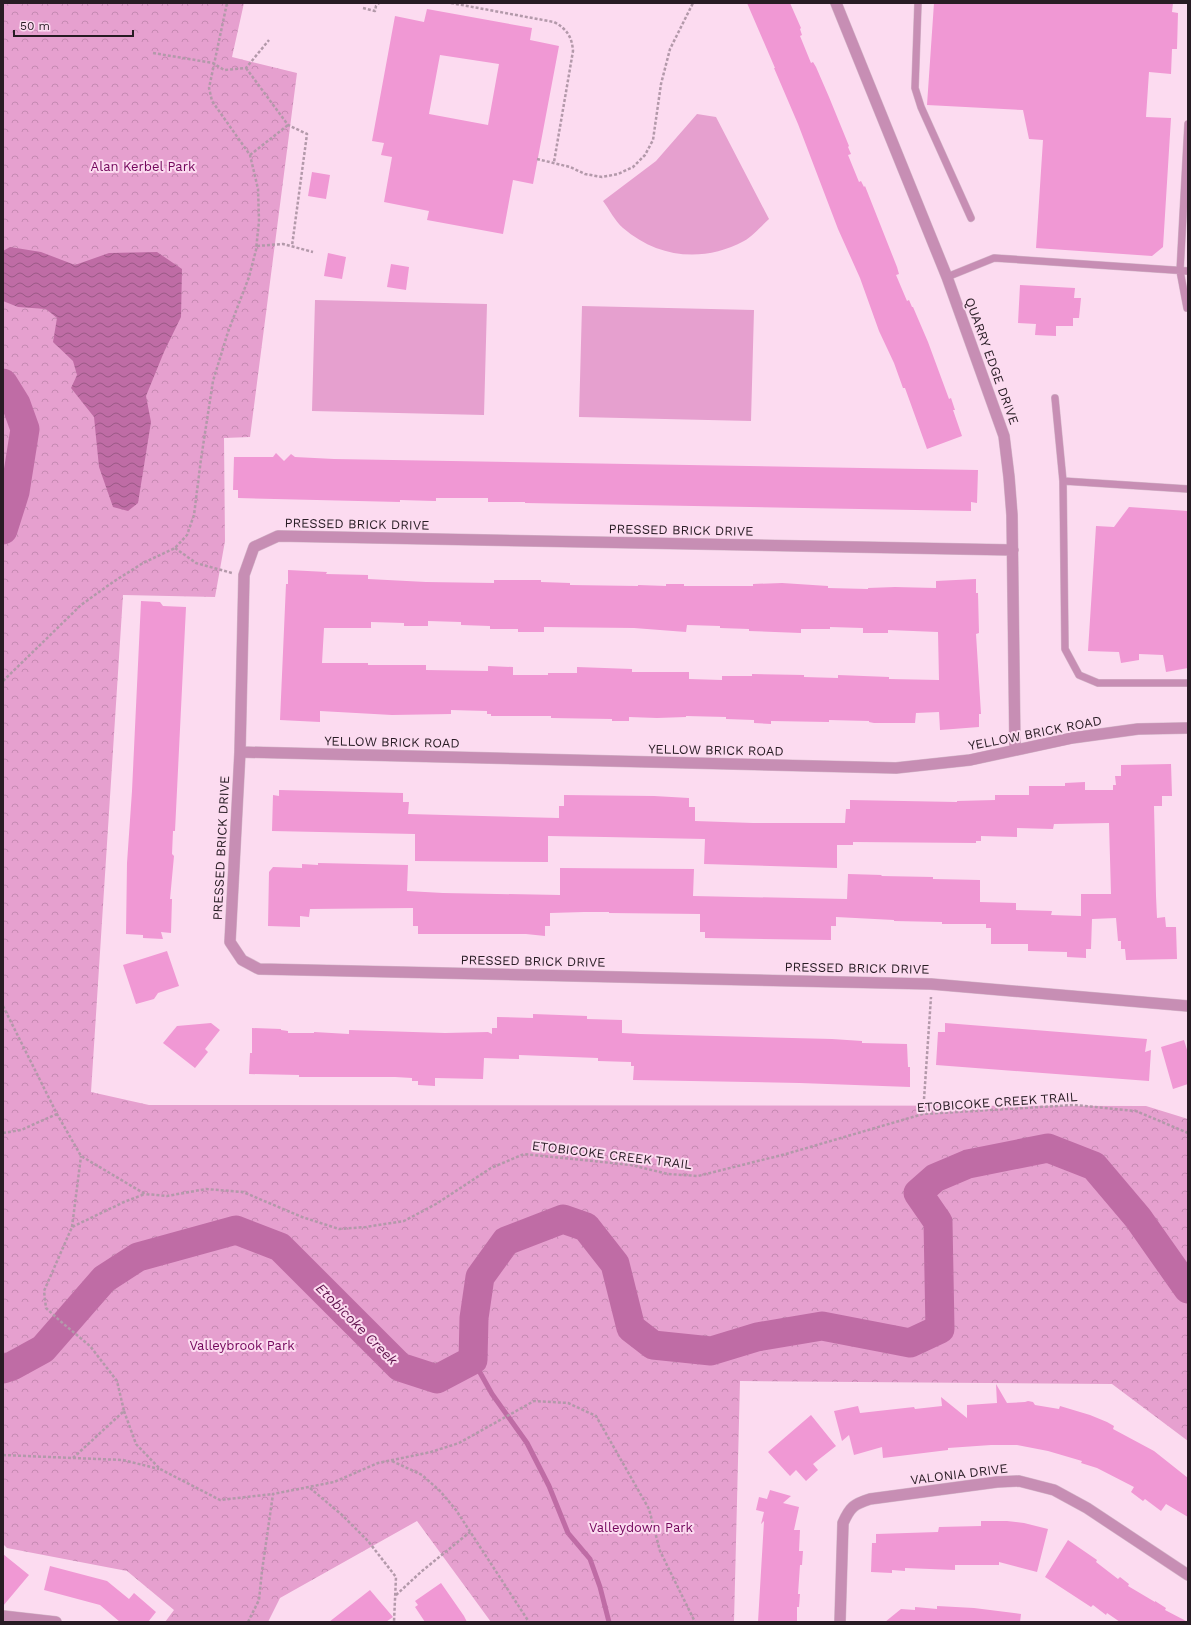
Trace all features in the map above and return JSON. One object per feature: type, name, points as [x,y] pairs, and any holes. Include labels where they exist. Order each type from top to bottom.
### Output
[{"type":"street","name":"QUARRY EDGE DRIVE","points":[[836,3],[947,277],[1004,436],[1009,476],[1013,550],[1015,750]]},
{"type":"street","name":"PRESSED BRICK DRIVE","points":[[1013,550],[278,536],[254,547],[244,575],[240,752],[230,942],[242,960],[259,969],[931,984],[1188,1006]]},
{"type":"street","name":"YELLOW BRICK ROAD","points":[[240,752],[896,768],[970,760],[1072,738],[1138,729],[1188,728]]},
{"type":"street","name":"VALONIA DRIVE","points":[[840,1622],[843,1523],[846,1515],[856,1503],[886,1497],[997,1482],[1020,1481],[1054,1490],[1087,1508],[1188,1575]]},
{"type":"street","points":[[3,1616],[56,1622]]},
{"type":"lane","points":[[918,3],[914,88],[921,107],[971,218]]},
{"type":"lane","points":[[1187,308],[1180,271],[1188,124]]},
{"type":"lane","points":[[947,277],[994,258],[1188,271]]},
{"type":"lane","points":[[1055,398],[1064,481],[1065,649],[1079,675],[1098,683],[1188,683]]},
{"type":"lane","points":[[1064,481],[1188,489]]},
{"type":"path","points":[[3,681],[81,605],[143,563],[175,548],[187,535],[194,515],[213,381],[228,332],[249,277],[257,246],[259,221],[258,189],[250,155],[212,101],[209,88],[213,63],[227,3]]},
{"type":"path","points":[[363,8],[375,11],[376,6],[379,3]]},
{"type":"path","points":[[450,3],[554,22],[562,27],[568,34],[572,42],[573,51],[554,162]]},
{"type":"path","points":[[537,159],[570,167],[585,174],[602,177],[618,174],[633,167],[645,155],[653,140],[661,84],[670,49],[694,3]]},
{"type":"path","points":[[153,53],[213,63],[224,70],[246,68],[269,40]]},
{"type":"path","points":[[246,68],[288,125],[308,134],[292,246]]},
{"type":"path","points":[[250,155],[288,125]]},
{"type":"path","points":[[257,246],[283,244],[313,252]]},
{"type":"path","points":[[175,548],[196,563],[219,570],[244,575]]},
{"type":"path","points":[[923,1114],[931,984]]},
{"type":"path","name":"ETOBICOKE CREEK TRAIL","points":[[3,1006],[56,1114],[81,1156],[145,1194],[167,1196],[206,1190],[243,1192],[302,1217],[338,1229],[366,1228],[404,1221],[436,1204],[491,1168],[524,1154],[631,1166],[668,1174],[698,1176],[786,1154],[923,1114],[1074,1105],[1136,1111],[1188,1133]]},
{"type":"path","points":[[3,1133],[21,1130],[56,1114]]},
{"type":"path","points":[[81,1156],[72,1227],[44,1291],[46,1308],[58,1320],[90,1346],[117,1381],[124,1411],[136,1444],[160,1469]]},
{"type":"path","points":[[72,1227],[124,1202],[145,1194]]},
{"type":"path","points":[[3,1455],[123,1460],[160,1469],[220,1500],[273,1494],[334,1482],[378,1463],[431,1452],[459,1442],[534,1402],[568,1403],[596,1416],[649,1509],[660,1551],[696,1622]]},
{"type":"path","points":[[73,1458],[124,1411]]},
{"type":"path","points":[[392,1460],[422,1475],[440,1491],[470,1532],[529,1622]]},
{"type":"path","points":[[309,1488],[342,1515],[368,1541],[396,1577],[394,1622]]},
{"type":"path","points":[[248,1622],[260,1600],[262,1570],[273,1494]]},
{"type":"path","points":[[396,1596],[422,1571],[470,1532]]},
{"type":"green space","name":"Valleybrook Park","points":[[3,3],[244,3],[232,57],[297,73],[250,437],[224,438],[225,541],[215,597],[123,595],[91,1092],[149,1105],[1146,1106],[1188,1119],[1188,1441],[1112,1384],[740,1381],[734,1622],[491,1622],[417,1521],[280,1598],[268,1622],[165,1622],[174,1610],[127,1571],[7,1548],[3,1544]]},
{"type":"green space","points":[[697,114],[716,117],[769,219],[747,239],[728,248],[713,252],[681,254],[651,246],[637,238],[620,225],[603,201],[656,161]]},
{"type":"green space","points":[[315,300],[487,304],[484,415],[312,411]]},
{"type":"green space","points":[[582,306],[754,310],[751,421],[579,417]]},
{"type":"water","points":[[10,247],[41,252],[75,265],[109,253],[157,252],[182,269],[181,317],[164,352],[146,396],[151,422],[138,503],[128,511],[113,507],[99,467],[94,417],[71,388],[77,375],[73,361],[53,342],[57,318],[46,309],[18,307],[3,301],[3,251]]},
{"type":"building","points":[[747,3],[790,3],[801,28],[802,35],[800,36],[811,63],[813,62],[816,67],[849,146],[848,147],[851,154],[848,155],[859,182],[861,181],[864,187],[865,186],[897,267],[899,274],[896,275],[907,301],[909,300],[913,307],[928,342],[949,399],[951,398],[955,410],[953,410],[962,436],[927,449],[905,388],[903,388],[894,363],[879,331],[860,278],[838,229],[798,124]]},
{"type":"building","points":[[934,3],[1173,3],[1172,12],[1178,13],[1177,49],[1172,49],[1171,74],[1149,72],[1146,117],[1171,118],[1163,247],[1152,256],[1036,248],[1043,140],[1029,139],[1023,110],[927,105]]},
{"type":"building","points":[[427,9],[532,28],[530,40],[559,46],[533,184],[513,180],[503,234],[427,220],[429,211],[384,202],[392,157],[381,155],[384,143],[372,141],[395,16],[424,22]],"holes":[[[440,55],[499,64],[488,125],[429,114]]]},
{"type":"building","points":[[312,172],[330,175],[326,199],[308,196]]},
{"type":"building","points":[[328,253],[346,257],[342,279],[324,276]]},
{"type":"building","points":[[391,264],[409,267],[406,290],[387,287]]},
{"type":"building","points":[[1020,285],[1075,288],[1074,298],[1081,298],[1079,318],[1073,318],[1073,326],[1056,326],[1056,336],[1035,335],[1036,324],[1018,323]]},
{"type":"building","points":[[276,453],[284,461],[291,454],[295,457],[334,459],[978,470],[977,503],[971,502],[971,511],[525,503],[488,502],[488,498],[436,498],[436,501],[400,500],[400,502],[238,498],[238,490],[233,490],[234,457],[273,457]]},
{"type":"building","points":[[1129,507],[1188,511],[1188,668],[1166,672],[1163,655],[1139,654],[1139,660],[1121,663],[1119,652],[1088,651],[1096,526],[1114,527]]},
{"type":"building","points":[[288,570],[327,572],[326,574],[368,575],[368,579],[426,582],[494,583],[494,580],[541,580],[541,582],[570,583],[570,585],[638,586],[666,586],[666,584],[684,584],[684,586],[753,586],[753,584],[782,583],[828,586],[828,588],[936,588],[936,581],[976,579],[976,593],[978,593],[979,633],[976,634],[981,714],[979,714],[979,727],[940,730],[939,712],[916,713],[915,723],[874,723],[869,721],[829,720],[829,722],[771,721],[771,724],[754,723],[754,720],[726,719],[726,717],[686,716],[657,718],[629,717],[629,721],[612,721],[612,719],[551,718],[551,716],[491,716],[491,714],[487,714],[487,711],[451,710],[451,714],[392,715],[320,711],[320,722],[280,720],[286,584],[288,584]],"holes":[[[428,621],[461,622],[461,625],[490,626],[490,629],[518,629],[518,632],[544,632],[544,627],[634,628],[686,632],[687,625],[720,626],[720,628],[749,629],[749,631],[801,633],[801,629],[830,629],[830,627],[863,628],[863,633],[888,633],[888,630],[938,632],[939,680],[889,679],[889,677],[838,675],[838,678],[804,677],[804,675],[752,674],[752,676],[722,676],[722,680],[689,679],[689,672],[632,672],[632,669],[577,667],[577,673],[513,675],[513,667],[488,666],[488,671],[426,670],[426,665],[322,663],[324,628],[371,628],[371,622],[404,623],[404,626],[428,626]]]},
{"type":"building","points":[[141,601],[160,602],[163,606],[186,607],[175,831],[173,831],[172,854],[174,856],[170,899],[172,899],[171,933],[161,932],[163,939],[143,938],[143,935],[126,934],[127,863]]},
{"type":"building","points":[[1171,764],[1172,796],[1162,796],[1162,806],[1154,806],[1156,896],[1157,918],[1165,917],[1166,927],[1176,927],[1177,959],[1126,960],[1125,949],[1121,949],[1121,941],[1118,941],[1116,918],[1092,919],[1091,949],[1086,949],[1086,958],[1067,957],[1067,952],[1028,951],[1028,944],[991,944],[991,928],[986,928],[986,924],[942,924],[942,922],[894,921],[836,917],[836,926],[831,926],[831,940],[705,938],[705,932],[700,932],[700,914],[609,912],[550,913],[550,926],[545,926],[545,936],[526,934],[418,934],[418,926],[413,926],[413,908],[310,909],[309,917],[300,916],[300,927],[268,926],[269,872],[273,867],[302,868],[302,864],[318,865],[318,863],[408,865],[407,891],[443,893],[560,895],[560,868],[694,869],[693,896],[847,899],[848,874],[980,880],[980,902],[1016,903],[1016,910],[1052,911],[1051,915],[1081,916],[1081,894],[1111,894],[1109,823],[1054,824],[1053,829],[1017,828],[1017,837],[981,836],[981,841],[976,841],[976,843],[853,842],[853,845],[837,845],[837,868],[704,864],[705,839],[548,836],[548,862],[415,861],[415,834],[272,831],[273,795],[279,796],[279,790],[403,793],[403,802],[409,802],[408,814],[559,818],[559,806],[564,806],[564,795],[654,796],[689,798],[689,807],[695,807],[695,821],[753,823],[845,823],[846,809],[850,809],[850,800],[957,802],[995,800],[995,795],[1029,795],[1029,786],[1065,786],[1065,783],[1085,782],[1085,790],[1113,790],[1113,785],[1116,785],[1115,776],[1121,776],[1121,765]]},
{"type":"building","points":[[167,951],[179,986],[158,993],[154,999],[136,1004],[123,965]]},
{"type":"building","points":[[533,1014],[587,1016],[587,1019],[622,1020],[622,1033],[832,1039],[862,1041],[862,1043],[907,1044],[908,1067],[910,1067],[910,1087],[800,1083],[633,1080],[634,1066],[631,1066],[631,1062],[598,1061],[598,1058],[519,1055],[519,1059],[484,1058],[483,1079],[435,1078],[435,1086],[418,1085],[418,1081],[412,1081],[412,1078],[299,1077],[299,1075],[249,1074],[250,1053],[252,1053],[252,1028],[281,1029],[288,1031],[288,1033],[314,1032],[349,1034],[349,1030],[445,1033],[488,1032],[492,1034],[492,1028],[497,1028],[497,1017],[533,1018]]},
{"type":"building","points":[[211,1023],[220,1030],[205,1049],[208,1052],[195,1068],[163,1043],[177,1026]]},
{"type":"building","points":[[945,1023],[1147,1039],[1145,1052],[1151,1050],[1149,1081],[936,1065],[938,1032],[945,1032]]},
{"type":"building","points":[[1184,1040],[1188,1053],[1188,1084],[1173,1089],[1161,1047]]},
{"type":"building","points":[[996,1384],[1007,1403],[1028,1401],[1033,1402],[1035,1405],[1059,1409],[1060,1406],[1090,1415],[1107,1422],[1114,1426],[1113,1429],[1154,1451],[1188,1478],[1188,1517],[1166,1504],[1161,1511],[1145,1499],[1143,1501],[1131,1492],[1134,1487],[1097,1468],[1081,1463],[1082,1461],[1048,1451],[1017,1445],[948,1448],[948,1450],[883,1458],[882,1447],[854,1455],[849,1435],[842,1441],[834,1411],[858,1406],[860,1413],[914,1407],[915,1409],[942,1406],[941,1397],[967,1418],[967,1405],[997,1403]]},
{"type":"building","points":[[811,1415],[836,1446],[813,1464],[818,1470],[806,1481],[796,1470],[790,1476],[768,1452]]},
{"type":"building","points":[[770,1490],[791,1496],[783,1503],[799,1507],[794,1530],[800,1530],[799,1551],[803,1551],[802,1565],[800,1565],[798,1594],[800,1594],[799,1607],[797,1607],[797,1622],[758,1622],[764,1521],[761,1524],[764,1512],[756,1510],[759,1497],[767,1499]]},
{"type":"building","points":[[981,1521],[1007,1521],[1024,1523],[1048,1529],[1037,1572],[999,1562],[999,1565],[955,1565],[955,1570],[905,1568],[905,1571],[892,1570],[892,1573],[871,1572],[872,1543],[876,1543],[876,1534],[938,1532],[939,1527],[981,1526]]},
{"type":"building","points":[[1068,1540],[1097,1560],[1096,1562],[1118,1579],[1120,1577],[1129,1584],[1128,1586],[1166,1608],[1165,1610],[1188,1622],[1120,1622],[1107,1613],[1106,1615],[1093,1605],[1091,1607],[1045,1577]]},
{"type":"building","points":[[3,1554],[29,1575],[3,1606]]},
{"type":"building","points":[[50,1566],[107,1581],[129,1599],[134,1593],[156,1612],[148,1622],[120,1622],[100,1605],[44,1590]]},
{"type":"building","points":[[441,1583],[467,1622],[425,1622],[415,1607],[418,1605],[415,1601]]},
{"type":"building","points":[[370,1590],[393,1617],[386,1622],[329,1622]]},
{"type":"building","points":[[937,1606],[974,1608],[1021,1614],[1020,1622],[885,1622],[901,1609],[915,1610],[915,1607],[937,1609]]},
{"type":"waterway","name":"Etobicoke Creek","points":[[3,383],[16,404],[25,429],[15,492],[3,530]]},
{"type":"waterway","name":"Etobicoke Creek","points":[[3,1369],[12,1366],[43,1349],[104,1279],[138,1257],[236,1230],[280,1247],[400,1367],[437,1379],[473,1360],[474,1318],[480,1277],[506,1241],[563,1219],[586,1227],[615,1264],[631,1328],[653,1345],[711,1351],[757,1337],[822,1326],[910,1343],[940,1329],[938,1222],[918,1193],[935,1178],[968,1164],[1048,1148],[1094,1166],[1138,1218],[1188,1289]]},
{"type":"waterway","points":[[473,1360],[492,1394],[527,1443],[549,1486],[568,1533],[590,1559],[600,1587],[609,1622]]},
{"type":"park label","name":"Alan Kerbel Park","points":[[143,166]]},
{"type":"park label","name":"Valleydown Park","points":[[641,1527]]}]
